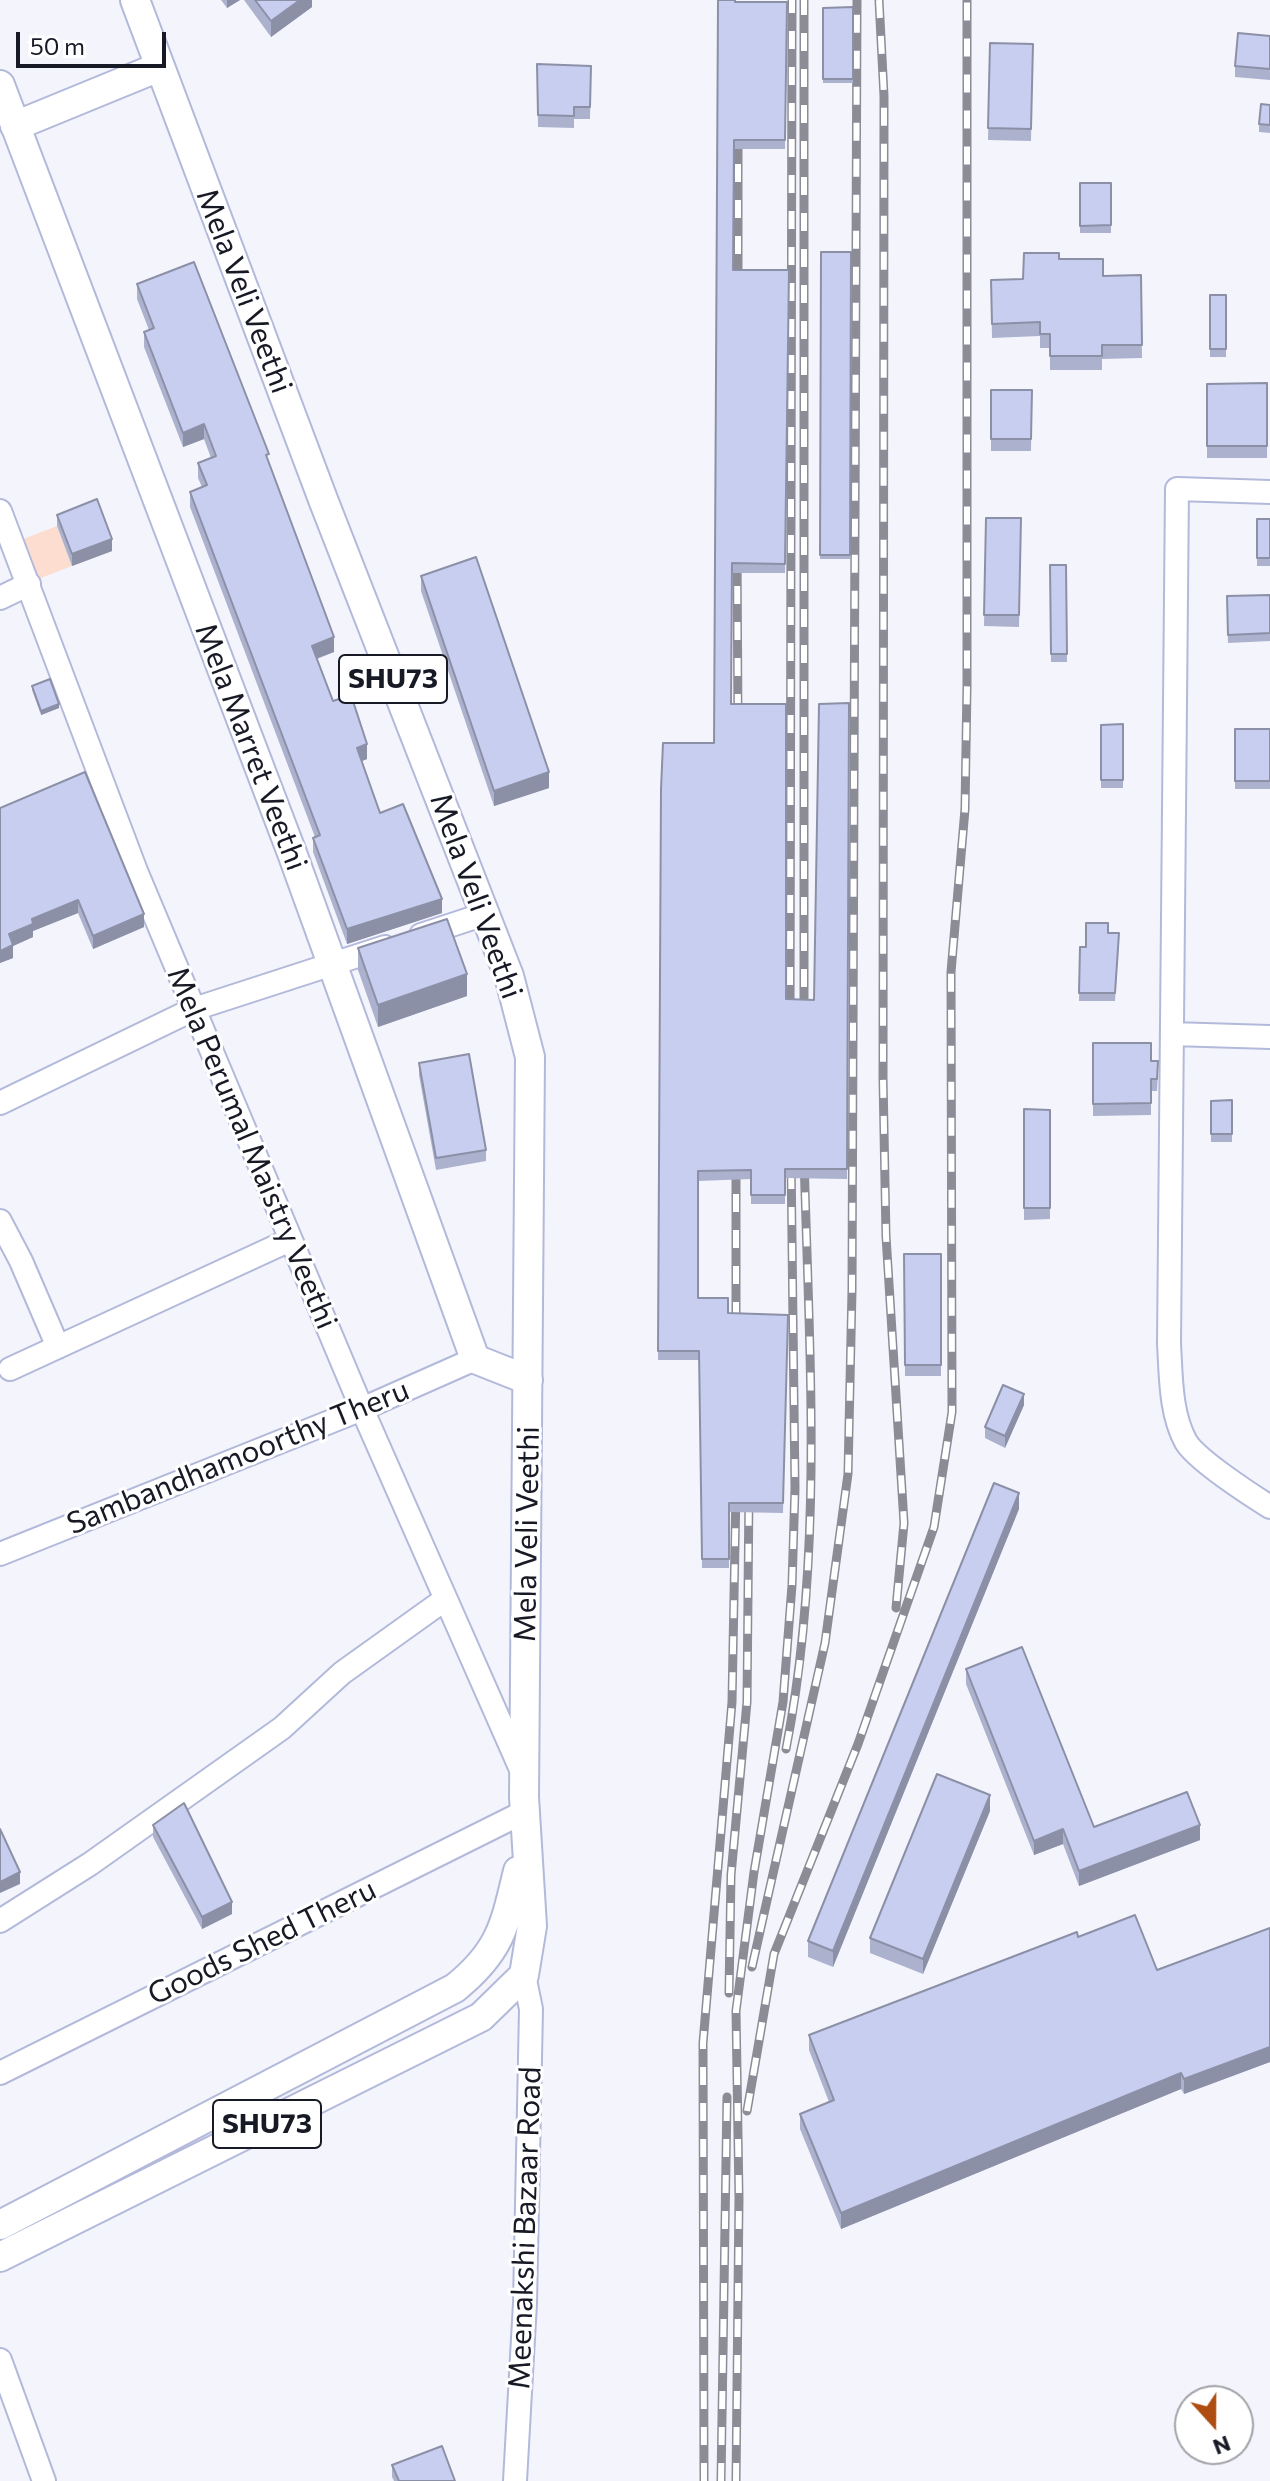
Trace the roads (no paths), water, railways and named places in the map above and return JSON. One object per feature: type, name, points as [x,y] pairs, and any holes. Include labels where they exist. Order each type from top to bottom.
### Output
[{"type":"main road","name":"Mela Veli Veethi","points":[[135,0],[509,976],[530,1057],[524,1812],[532,1926],[524,1975]]},
{"type":"main road","points":[[8,131],[159,67]]},
{"type":"main road","name":"Mela Marret Veethi","points":[[0,85],[8,131],[333,964],[475,1359]]},
{"type":"main road","points":[[475,1359],[528,1380]]},
{"type":"main road","name":"Mela Veli Veethi","points":[[455,1988],[479,1969],[494,1950],[505,1928],[525,1844]]},
{"type":"main road","points":[[455,1988],[524,1975]]},
{"type":"main road","name":"SHU73","points":[[0,2257],[481,2017],[524,1975]]},
{"type":"main road","name":"SHU73","points":[[0,2225],[455,1988]]},
{"type":"street","points":[[1270,492],[1177,489],[1171,1392],[1187,1443],[1240,1488],[1270,1507]]},
{"type":"street","name":"Mela Perumal Maistry Veethi","points":[[0,511],[95,767],[194,1009],[444,1600],[524,1776]]},
{"type":"street","points":[[0,598],[29,584]]},
{"type":"street","points":[[0,1103],[194,1009],[485,914]]},
{"type":"street","points":[[1172,1034],[1270,1037]]},
{"type":"street","points":[[0,1221],[58,1347]]},
{"type":"street","points":[[10,1369],[290,1240]]},
{"type":"street","name":"Sambandhamoorthy Theru","points":[[0,1554],[362,1409],[475,1359]]},
{"type":"street","points":[[0,1921],[90,1864],[282,1728],[342,1673],[444,1600]]},
{"type":"street","name":"Goods Shed Theru","points":[[0,2073],[524,1812]]},
{"type":"street","name":"Meenakshi Bazaar Road","points":[[515,2481],[525,2303],[530,2024],[524,1975]]},
{"type":"street","points":[[0,2360],[44,2481]]},
{"type":"railway","points":[[790,1021],[792,0]]},
{"type":"railway","points":[[804,0],[804,1023]]},
{"type":"railway","points":[[752,1967],[825,1643],[848,1474],[852,1290],[857,0]]},
{"type":"railway","points":[[879,0],[884,96],[883,1078],[886,1236],[904,1523],[896,1608]]},
{"type":"railway","points":[[747,2111],[774,1954],[858,1744],[934,1527],[952,1412],[951,972],[965,809],[967,686],[967,0]]},
{"type":"railway","points":[[738,126],[738,290]]},
{"type":"railway","points":[[737,550],[738,726]]},
{"type":"railway","points":[[786,1749],[798,1676],[810,1528],[811,1378],[804,1155]]},
{"type":"railway","points":[[736,2481],[739,2198],[736,2011],[754,1872],[783,1702],[792,1585],[795,1488],[791,1157]]},
{"type":"railway","points":[[736,1158],[736,1334]]},
{"type":"railway","points":[[704,2481],[703,2043],[732,1702],[736,1490]]},
{"type":"railway","points":[[729,1993],[731,1875],[747,1702],[749,1490]]},
{"type":"railway","points":[[721,2481],[727,2097]]}]
